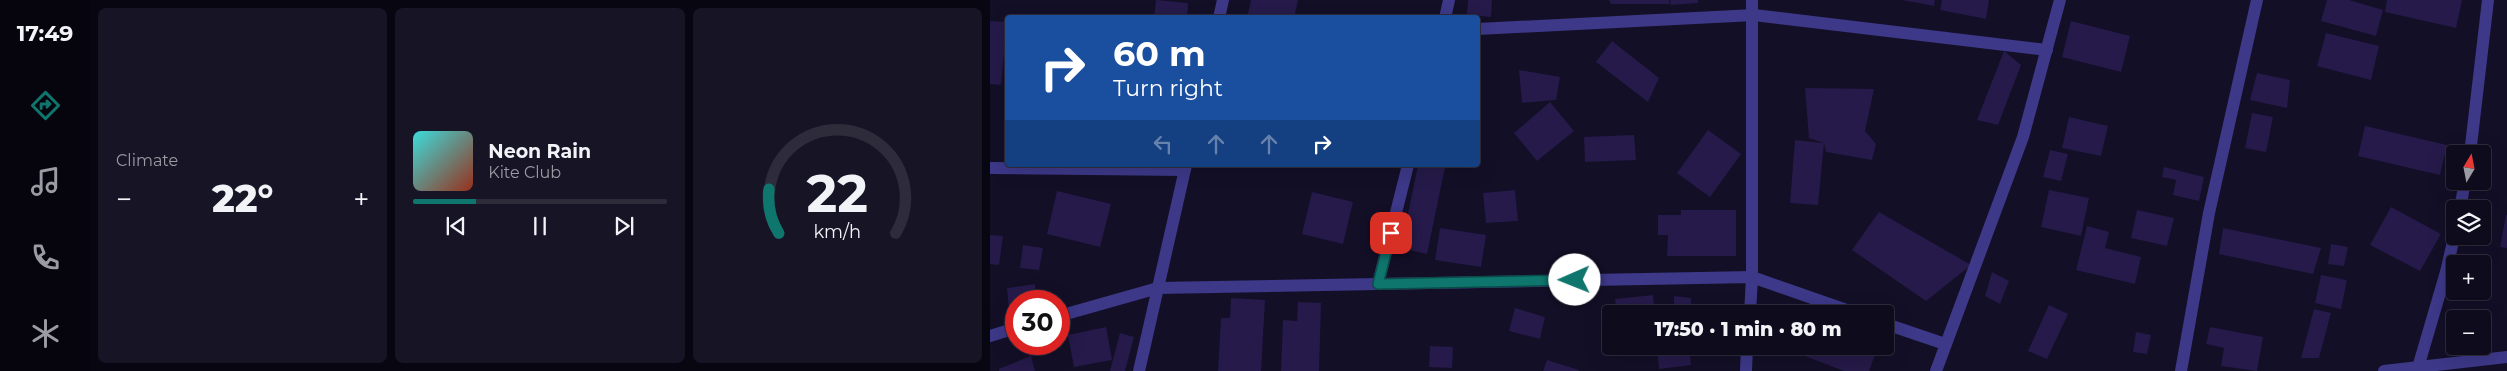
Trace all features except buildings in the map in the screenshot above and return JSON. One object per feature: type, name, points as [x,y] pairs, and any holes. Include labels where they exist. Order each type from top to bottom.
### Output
[{"type":"street","points":[[1221,15],[1224,0]]},
{"type":"street","points":[[1445,15],[1449,0]]},
{"type":"street","points":[[1750,305],[1754,15],[1752,0]]},
{"type":"street","points":[[1936,371],[2023,137],[2060,0]]},
{"type":"street","points":[[2181,371],[2209,213],[2257,0]]},
{"type":"street","points":[[2471,145],[2488,0]]},
{"type":"street","points":[[1480,29],[1754,15],[2047,50]]},
{"type":"street","points":[[1378,284],[1407,167]]},
{"type":"street","points":[[990,168],[1185,168],[1139,371]]},
{"type":"street","points":[[2417,369],[2452,245]]},
{"type":"street","points":[[1070,313],[1158,288],[1752,277],[1832,305]]},
{"type":"street","points":[[1894,327],[1945,344]]},
{"type":"street","points":[[990,336],[1005,331]]},
{"type":"street","points":[[1746,371],[1747,355]]},
{"type":"street","points":[[2384,371],[2417,369],[2507,357]]},
{"type":"route","points":[[1391,233],[1378,284],[1575,280]]}]
